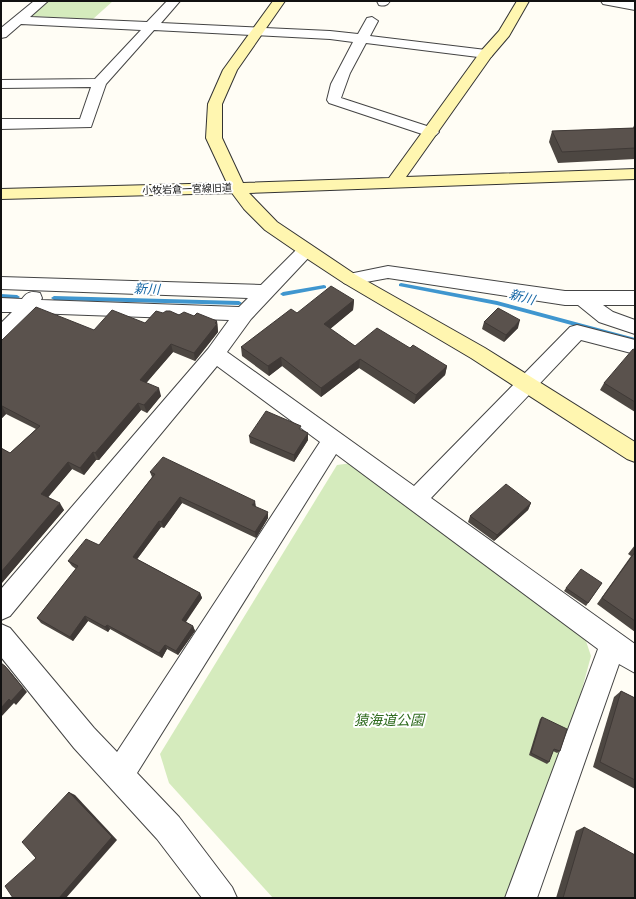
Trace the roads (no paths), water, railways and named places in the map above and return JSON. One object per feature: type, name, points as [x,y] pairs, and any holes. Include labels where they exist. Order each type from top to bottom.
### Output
[{"type":"street","points":[[1,34],[42,1]]},
{"type":"street","points":[[1,124],[86,124],[99,83],[174,1]]},
{"type":"street","name":"小牧岩倉一宮線旧道","points":[[1,194],[237,188],[214,138],[215,104],[230,70],[280,1]]},
{"type":"street","points":[[394,182],[486,54],[504,33],[523,1]]},
{"type":"street","points":[[607,1],[635,6]]},
{"type":"street","points":[[20,20],[330,35],[486,54]]},
{"type":"street","points":[[372,21],[343,75],[333,96],[334,100],[431,132]]},
{"type":"street","points":[[1,84],[99,83]]},
{"type":"street","points":[[237,188],[635,174]]},
{"type":"street","points":[[237,188],[250,205],[271,226],[306,250],[350,278],[478,353],[635,453]]},
{"type":"street","points":[[1,608],[214,354],[244,314],[306,250]]},
{"type":"street","points":[[350,278],[388,272],[511,292],[565,298],[635,298]]},
{"type":"street","points":[[1,284],[43,284],[265,292]]},
{"type":"street","points":[[1,334],[20,316],[43,284]]},
{"type":"street","points":[[582,298],[606,317],[635,328]]},
{"type":"street","points":[[1,305],[244,314]]},
{"type":"street","points":[[415,500],[577,332],[635,347]]},
{"type":"street","points":[[214,354],[635,660]]},
{"type":"street","points":[[119,775],[334,440]]},
{"type":"street","points":[[1,638],[84,738],[168,828],[221,898]]},
{"type":"street","points":[[521,898],[613,644]]},
{"type":"waterway","name":"新川","points":[[401,285],[497,303],[635,340]]},
{"type":"waterway","name":"新川","points":[[283,294],[324,287]]},
{"type":"waterway","name":"新川","points":[[1,296],[17,297]]},
{"type":"waterway","name":"新川","points":[[54,298],[239,303]]},
{"type":"park label","name":"猿海道公園","points":[[389,720]]}]
